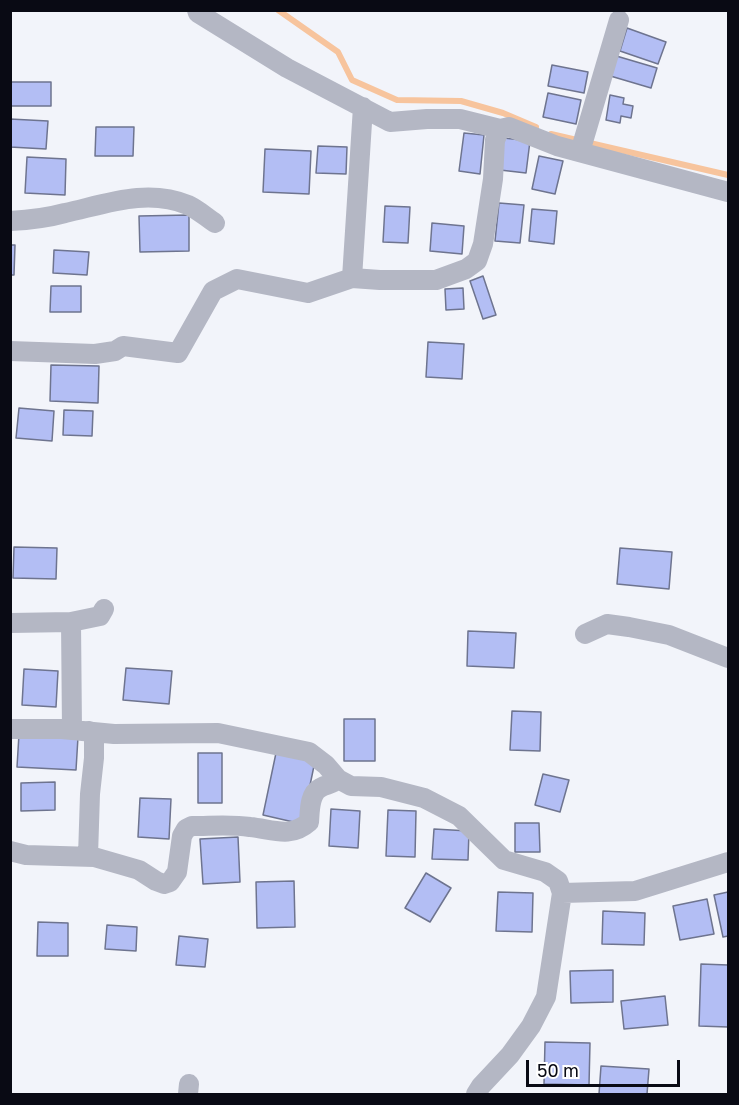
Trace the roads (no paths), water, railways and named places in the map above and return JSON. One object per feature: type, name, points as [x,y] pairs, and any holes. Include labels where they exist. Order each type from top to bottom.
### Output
[{"type":"street","points":[[197,10],[198,13],[287,68],[390,122],[460,119],[501,129],[509,127],[557,146],[582,144],[729,192]]},
{"type":"street","points":[[582,144],[619,20]]},
{"type":"street","points":[[352,278],[363,107]]},
{"type":"street","points":[[10,351],[95,354],[115,351],[123,346],[178,353],[213,291],[237,279],[308,293],[352,278],[436,280],[466,269],[477,261],[483,244],[493,179],[495,140],[501,129]]},
{"type":"street","points":[[10,221],[64,214],[131,198],[160,197],[189,205],[214,223]]},
{"type":"street","points":[[10,623],[71,622],[93,618],[100,615],[104,609]]},
{"type":"street","points":[[71,622],[81,730]]},
{"type":"street","points":[[585,634],[608,624],[629,627],[669,635],[729,658]]},
{"type":"street","points":[[10,729],[81,730],[114,734],[218,733],[309,752],[326,765],[338,779],[351,786],[381,787],[424,798],[459,816],[504,860],[545,872],[558,881],[562,893],[546,998],[531,1026],[476,1095]]},
{"type":"street","points":[[81,730],[94,737],[88,856]]},
{"type":"street","points":[[10,851],[26,855],[88,856],[123,864],[164,884],[170,882],[177,872],[182,836],[186,829],[192,826],[250,827],[277,833],[300,829],[309,822],[311,802],[315,791],[322,786],[331,785],[338,779]]},
{"type":"street","points":[[562,893],[635,891],[729,862]]},
{"type":"waterway","points":[[278,10],[338,52],[352,80],[397,100],[461,101],[503,113],[536,127]]},
{"type":"waterway","points":[[551,134],[728,175]]}]
